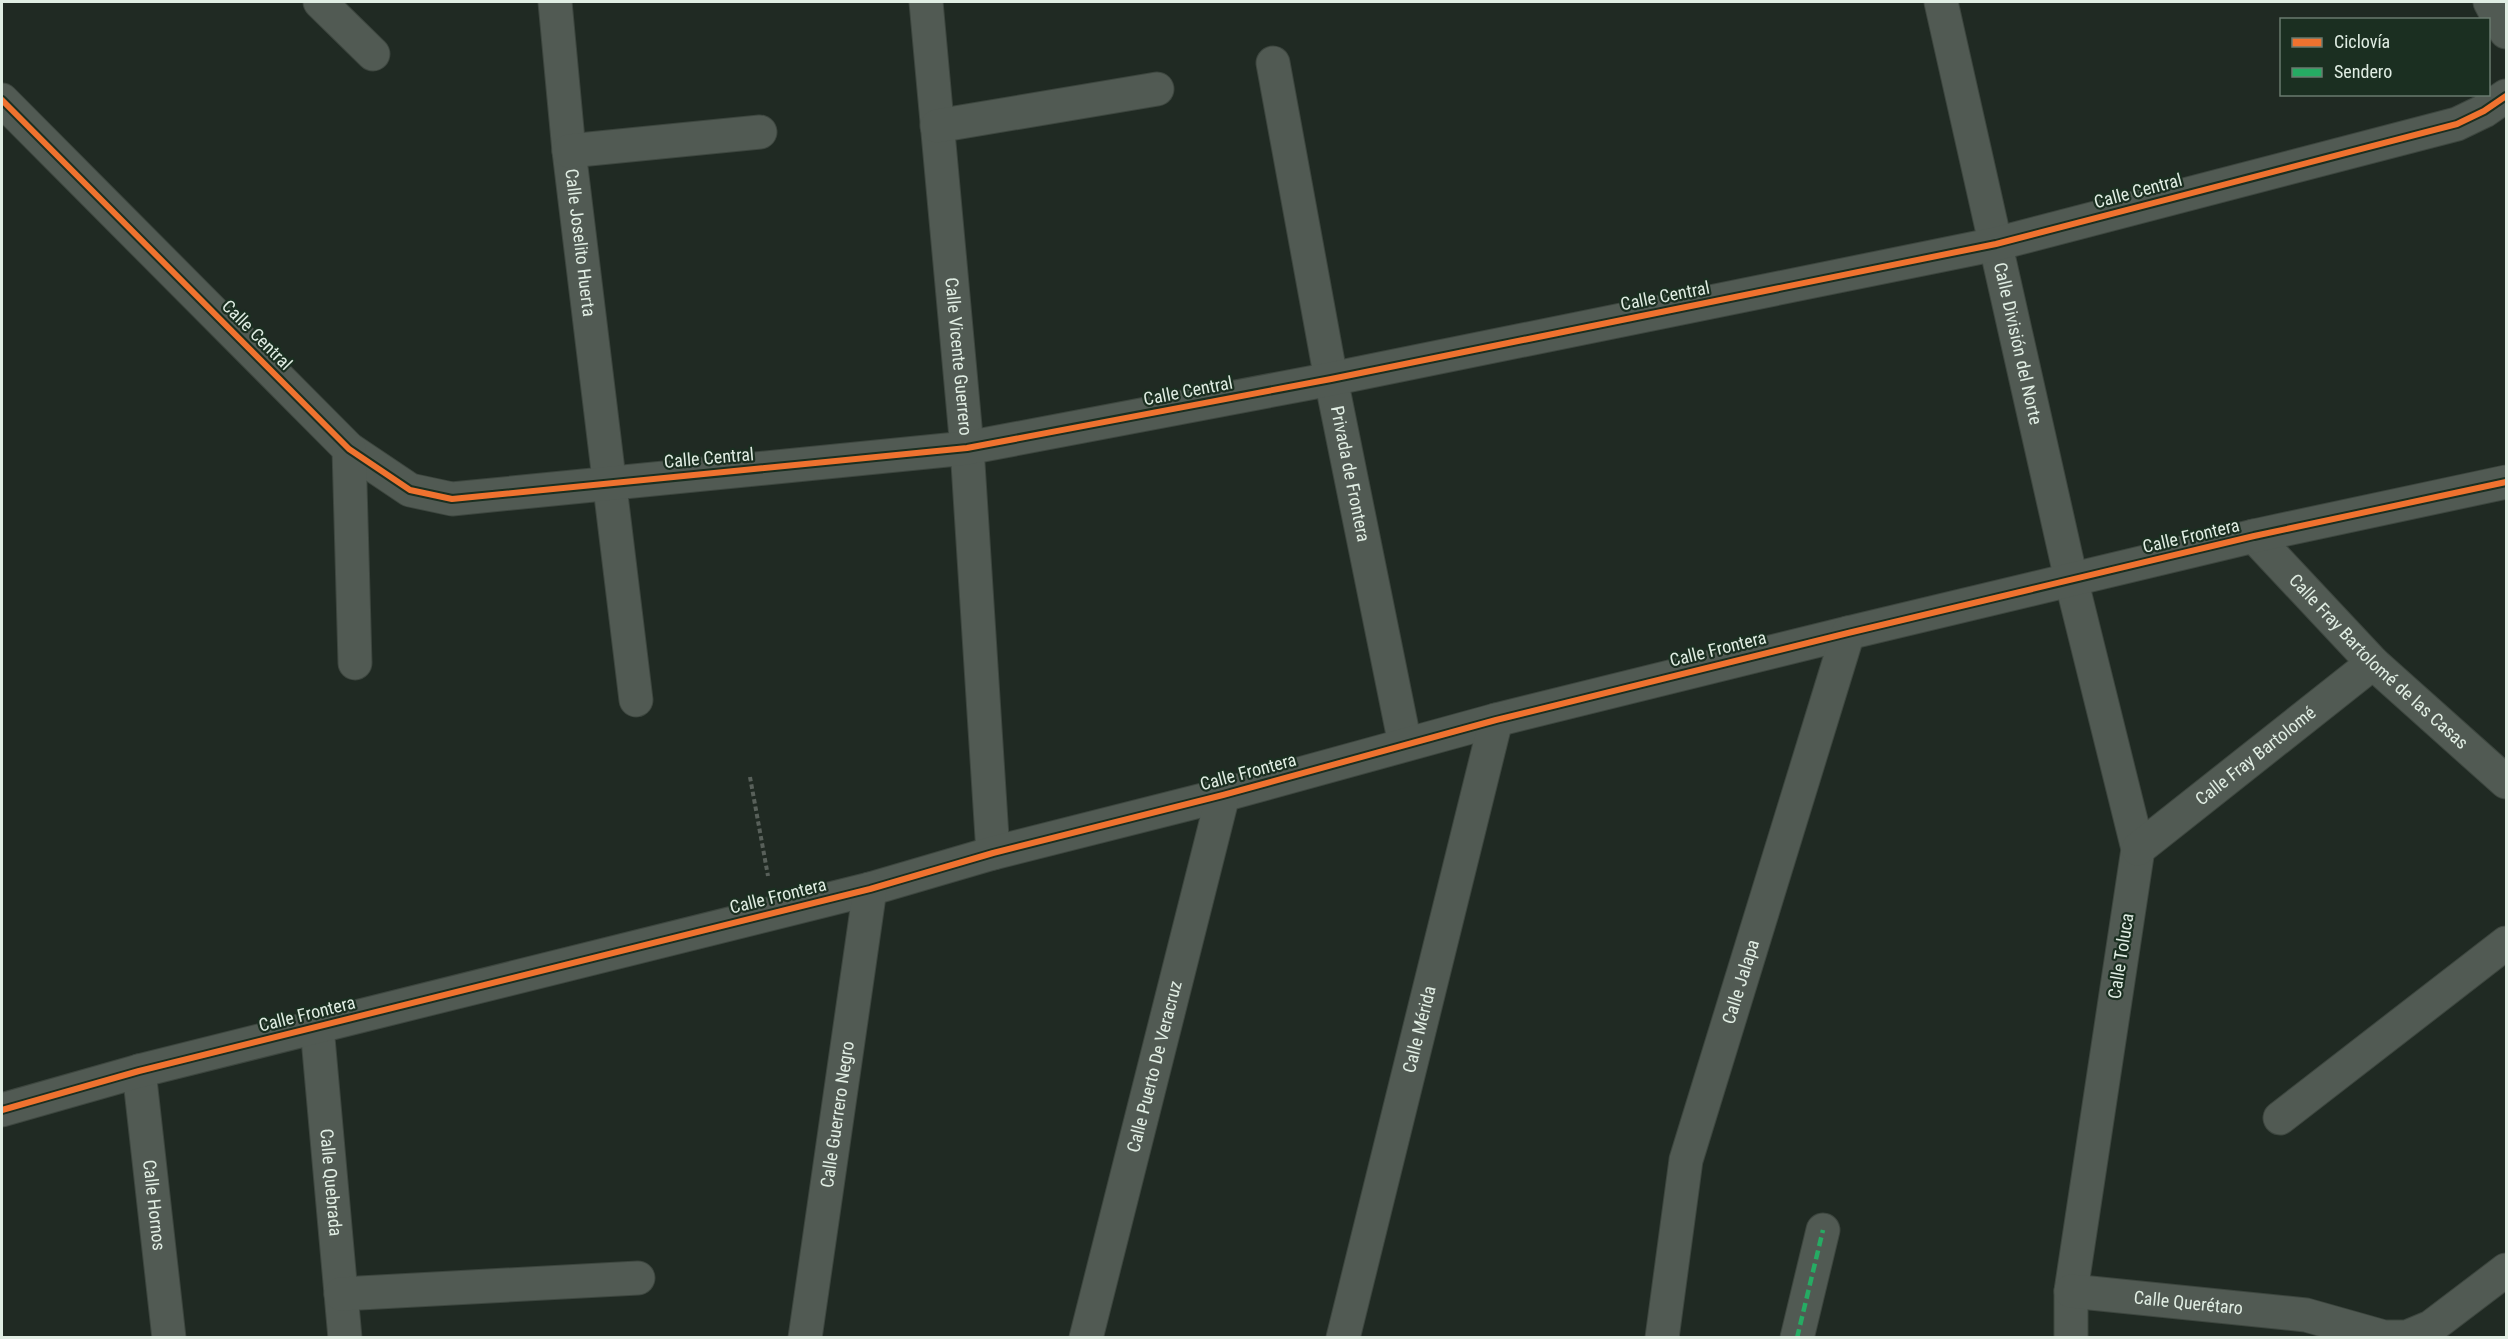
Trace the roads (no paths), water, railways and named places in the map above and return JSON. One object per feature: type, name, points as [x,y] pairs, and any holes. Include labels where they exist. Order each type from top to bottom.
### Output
[{"type":"street","points":[[320,2],[373,54]]},
{"type":"street","name":"Calle Joselito Huerta","points":[[555,2],[569,150],[636,700]]},
{"type":"street","name":"Calle Vicente Guerrero","points":[[926,2],[967,448],[993,854]]},
{"type":"street","name":"Calle División del Norte","points":[[1941,2],[2071,579]]},
{"type":"street","points":[[2490,2],[2506,32]]},
{"type":"street","name":"Privada de Frontera","points":[[1273,63],[1331,379],[1405,744]]},
{"type":"street","points":[[937,126],[1157,89]]},
{"type":"street","name":"Calle Central","points":[[2,100],[350,449],[410,490],[452,499],[967,448],[1331,379],[1996,244],[2457,124],[2484,111],[2506,96]]},
{"type":"street","points":[[569,150],[760,132]]},
{"type":"street","points":[[350,449],[355,663]]},
{"type":"street","name":"Calle Frontera","points":[[2,1110],[139,1071],[870,889],[1496,720],[2071,579],[2254,536],[2506,482]]},
{"type":"street","name":"Calle Fray Bartolomé de las Casas","points":[[2254,536],[2373,663],[2506,782]]},
{"type":"street","name":"Calle Toluca","points":[[2071,579],[2138,849],[2071,1291],[2071,1338]]},
{"type":"street","name":"Calle Jalapa","points":[[1662,1338],[1686,1160],[1848,633]]},
{"type":"street","name":"Calle Fray Bartolomé","points":[[2138,849],[2373,663]]},
{"type":"street","name":"Calle Mérida","points":[[1343,1338],[1496,720]]},
{"type":"street","name":"Calle Puerto De Veracruz","points":[[1086,1338],[1223,795]]},
{"type":"street","name":"Calle Guerrero Negro","points":[[805,1338],[870,889]]},
{"type":"street","points":[[2280,1118],[2506,943]]},
{"type":"street","name":"Calle Quebrada","points":[[317,1027],[345,1338]]},
{"type":"street","name":"Calle Hornos","points":[[139,1071],[169,1338]]},
{"type":"street","points":[[1797,1338],[1823,1230]]},
{"type":"street","name":"Calle Querétaro","points":[[2071,1291],[2304,1326],[2407,1338],[2431,1327],[2506,1270]]},
{"type":"street","points":[[341,1294],[638,1278]]}]
